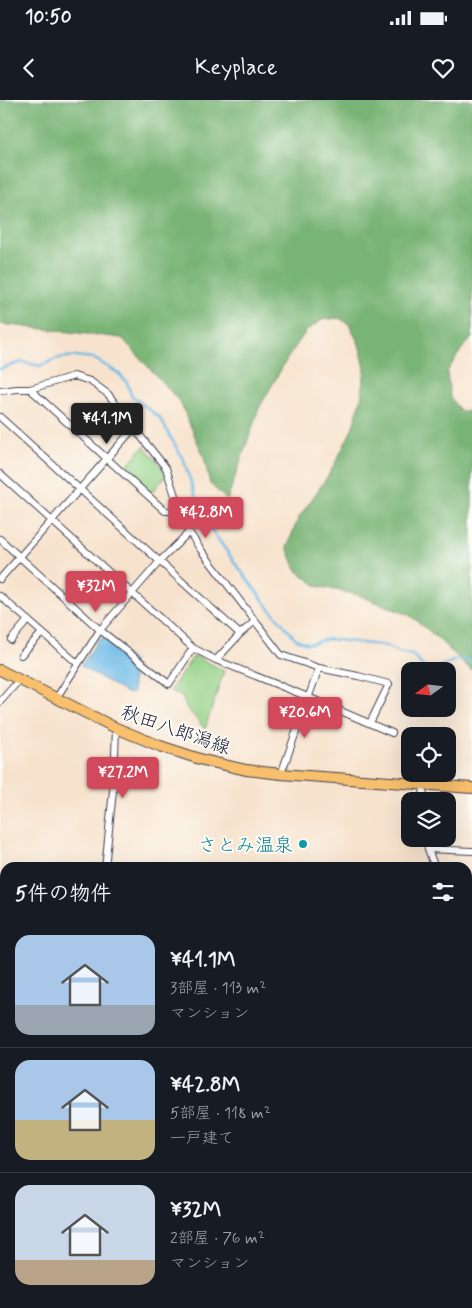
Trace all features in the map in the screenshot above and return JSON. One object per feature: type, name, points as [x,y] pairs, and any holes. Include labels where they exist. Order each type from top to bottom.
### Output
[{"type":"main road","name":"秋田八郎潟線","points":[[0,670],[116,728],[160,746],[203,760],[246,770],[281,774],[472,788]]},
{"type":"street","points":[[0,391],[30,389],[74,376],[90,381],[108,394],[166,468],[189,532],[281,655],[319,668],[389,684],[370,723]]},
{"type":"street","points":[[30,389],[165,511],[180,511]]},
{"type":"street","points":[[0,417],[240,634]]},
{"type":"street","points":[[0,579],[134,428]]},
{"type":"street","points":[[0,474],[193,648],[216,660],[392,733]]},
{"type":"street","points":[[57,697],[77,663],[100,630],[160,561],[189,532]]},
{"type":"street","points":[[0,539],[100,630],[169,684],[193,648]]},
{"type":"street","points":[[0,596],[77,663]]},
{"type":"street","points":[[11,640],[28,620]]},
{"type":"street","points":[[216,660],[254,621]]},
{"type":"street","points":[[21,654],[42,633]]},
{"type":"street","points":[[281,774],[319,668]]},
{"type":"street","points":[[0,702],[20,680]]},
{"type":"street","points":[[106,862],[114,781],[116,728]]},
{"type":"street","points":[[423,785],[423,792]]},
{"type":"street","points":[[427,847],[433,862]]},
{"type":"street","points":[[428,850],[472,851]]},
{"type":"green space","points":[[0,100],[472,100],[472,338],[461,350],[447,372],[450,397],[460,411],[472,412],[472,671],[411,616],[358,595],[317,586],[296,570],[287,547],[298,519],[328,476],[341,452],[352,429],[361,400],[365,368],[359,344],[349,324],[339,318],[322,320],[306,331],[287,359],[259,408],[227,500],[210,484],[204,457],[180,402],[122,338],[0,324]]},
{"type":"green space","points":[[144,446],[163,468],[166,476],[151,493],[123,469]]},
{"type":"green space","points":[[193,657],[198,657],[224,671],[205,729],[186,707],[182,696],[170,691]]},
{"type":"water","points":[[105,638],[133,661],[133,692],[129,694],[81,666],[98,640]]},
{"type":"waterway","points":[[0,369],[22,362],[40,366],[58,358],[76,356],[93,358],[118,373],[127,382],[131,395],[160,418],[184,461],[206,522],[270,609],[296,639],[308,644],[328,639],[387,646],[398,652],[415,657],[423,667],[429,669],[458,660],[472,663]]},
{"type":"place","name":"さとみ温泉","points":[[303,844]]}]
